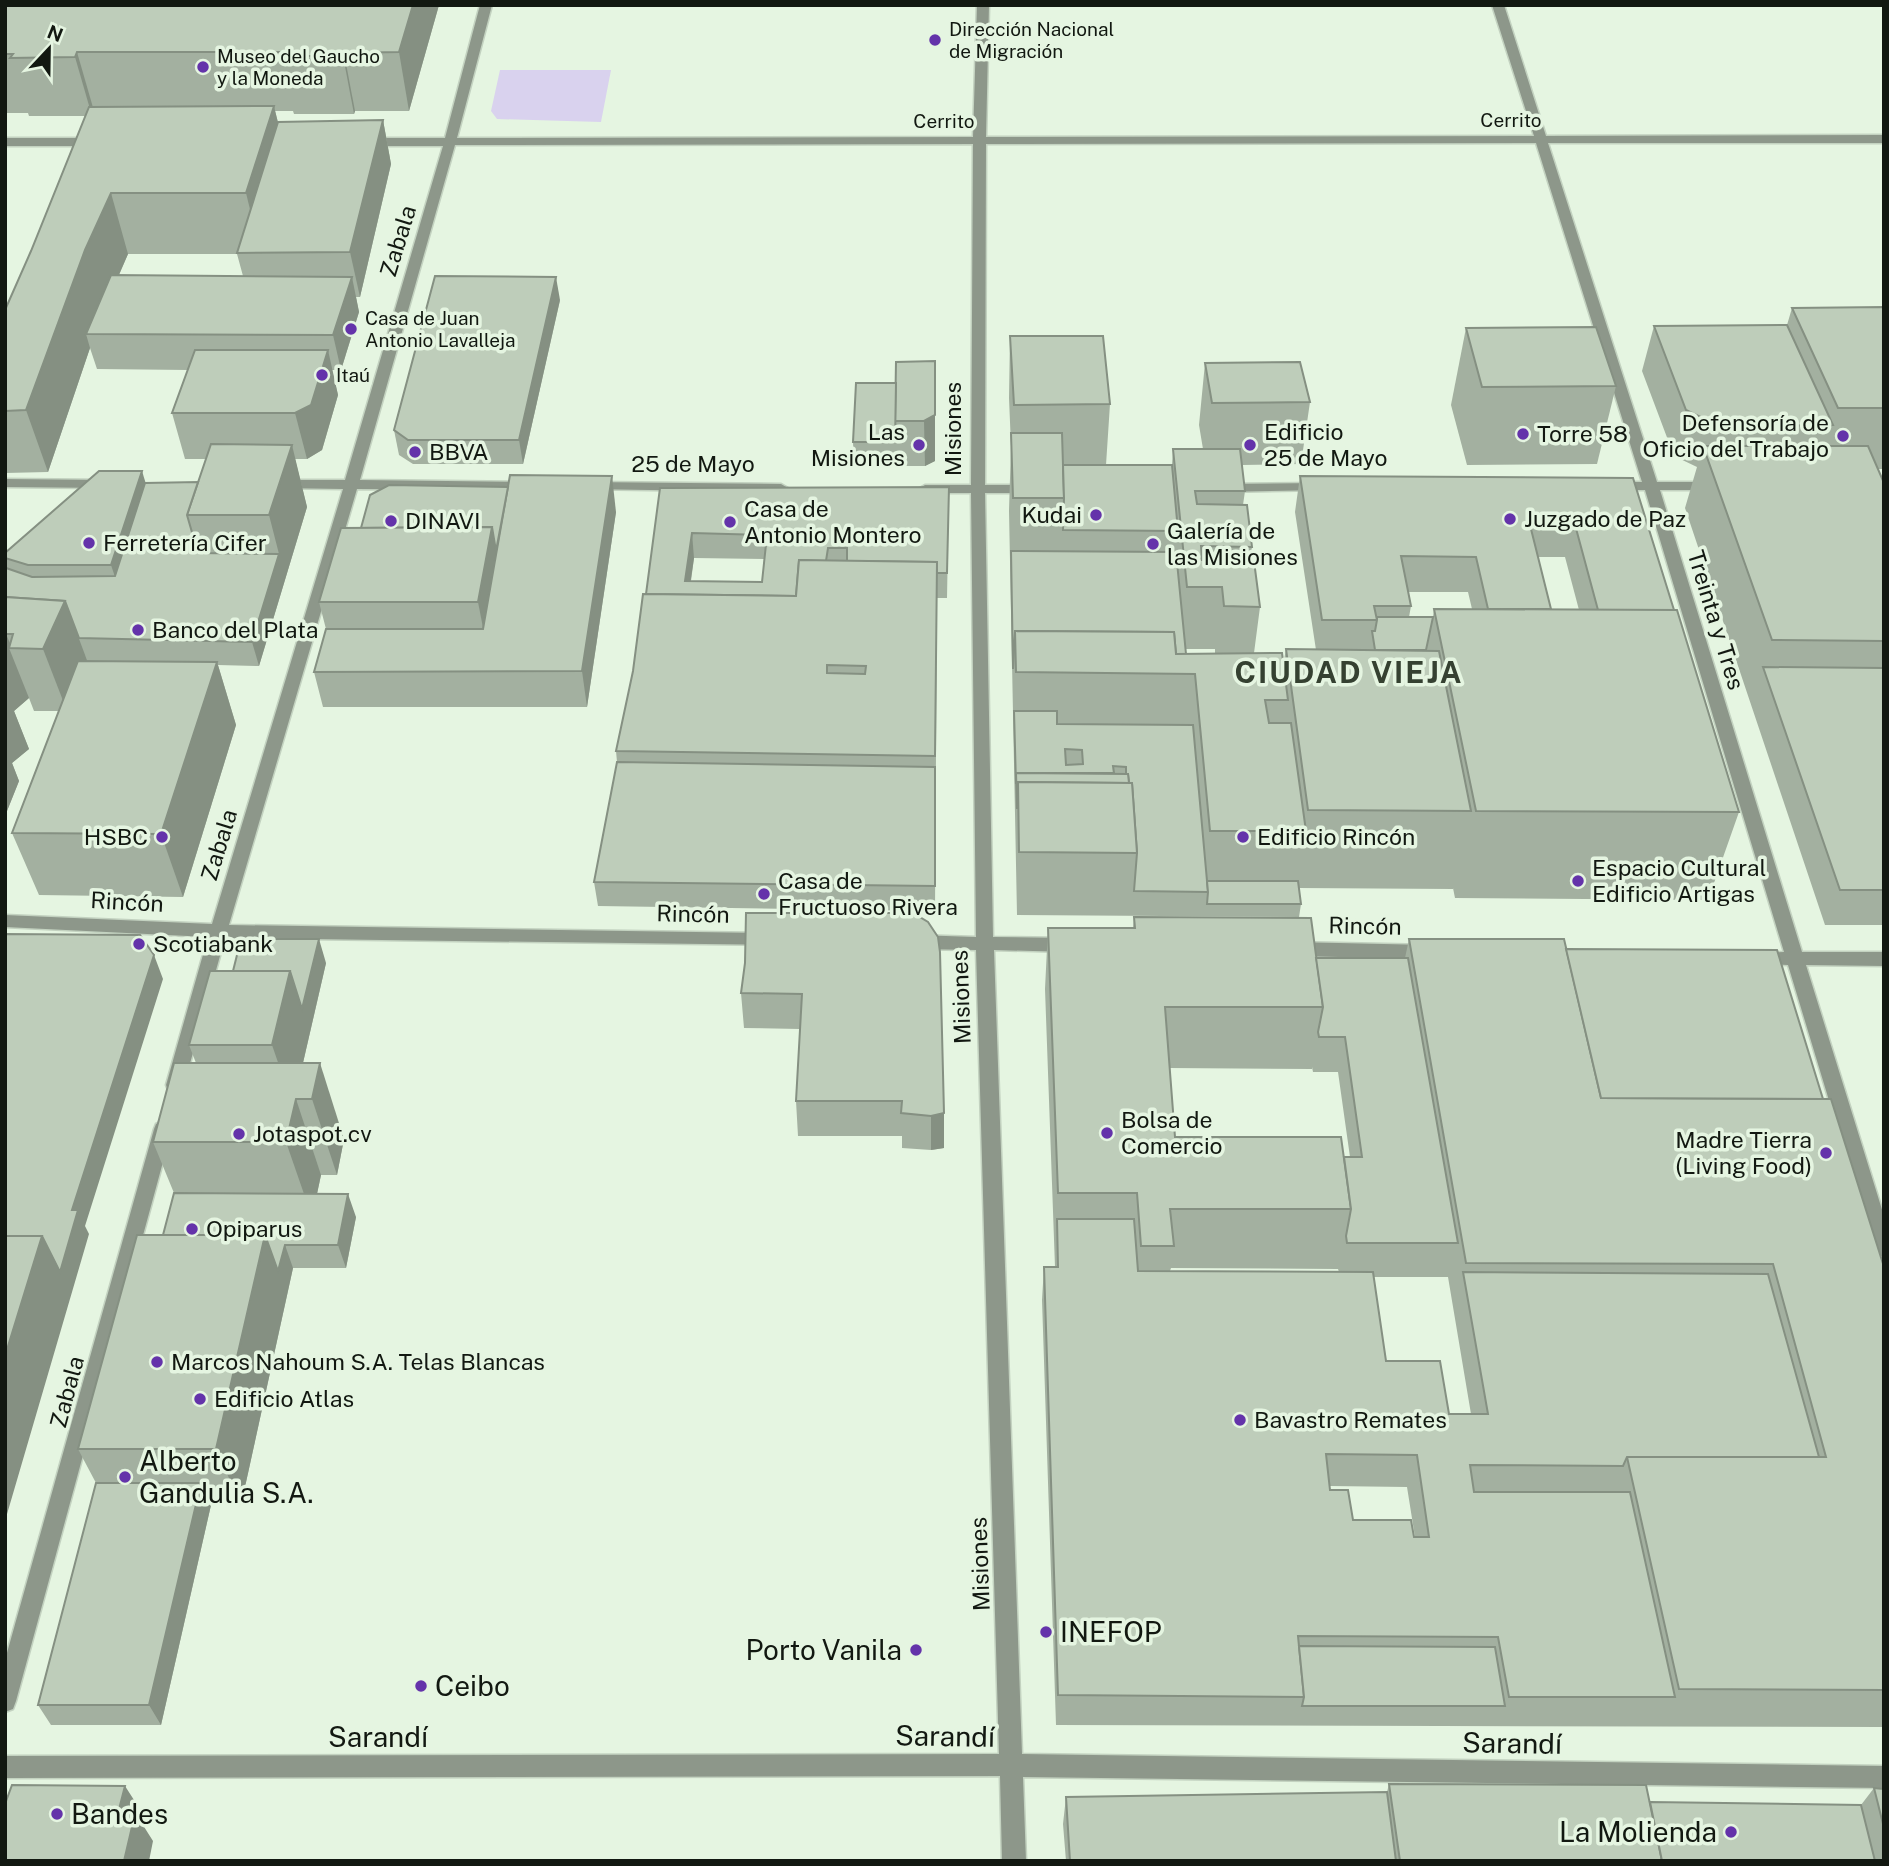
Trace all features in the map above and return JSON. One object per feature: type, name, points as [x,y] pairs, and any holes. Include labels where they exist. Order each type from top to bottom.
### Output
[{"type":"street","name":"Zabala","points":[[5,1701],[217,931],[452,142],[486,5]]},
{"type":"street","name":"Misiones","points":[[983,5],[978,141],[977,489],[984,943],[1014,1861]]},
{"type":"street","name":"Treinta y Tres","points":[[1498,5],[1651,485],[1884,1249]]},
{"type":"street","name":"Cerrito","points":[[354,142],[1884,139]]},
{"type":"street","points":[[5,142],[117,142]]},
{"type":"street","points":[[5,483],[109,484],[81,501]]},
{"type":"street","points":[[267,484],[545,486]]},
{"type":"street","name":"25 de Mayo","points":[[573,486],[796,488]]},
{"type":"street","points":[[1596,486],[1733,486]]},
{"type":"street","points":[[1211,488],[1334,487]]},
{"type":"street","points":[[907,489],[1046,489]]},
{"type":"street","name":"Rincón","points":[[5,921],[217,931],[789,940]]},
{"type":"street","points":[[900,942],[1082,945]]},
{"type":"street","name":"Rincón","points":[[1278,949],[1445,952]]},
{"type":"street","points":[[1739,957],[1884,960]]},
{"type":"street","name":"Sarandí","points":[[5,1767],[1011,1767],[1884,1777]]},
{"type":"shaded area","points":[[500,70],[611,70],[601,122],[497,119],[491,111]]},
{"type":"building","points":[[5,5],[413,5],[399,52],[344,53],[343,56],[281,56],[282,52],[77,52],[75,57],[10,58],[13,54],[5,54]]},
{"type":"building","points":[[274,106],[246,193],[111,193],[85,250],[26,410],[5,411],[5,310],[89,107]]},
{"type":"building","points":[[383,120],[350,252],[237,253],[278,122]]},
{"type":"building","points":[[111,275],[352,277],[333,335],[86,334]]},
{"type":"building","points":[[435,276],[556,277],[519,440],[408,440],[394,430]]},
{"type":"building","points":[[1884,307],[1884,408],[1838,408],[1792,308]]},
{"type":"building","points":[[1787,325],[1833,425],[1719,426],[1686,410],[1654,326]]},
{"type":"building","points":[[1596,327],[1616,386],[1482,387],[1466,328]]},
{"type":"building","points":[[1010,336],[1103,336],[1110,404],[1014,405]]},
{"type":"building","points":[[195,350],[328,350],[311,405],[295,413],[172,413]]},
{"type":"building","points":[[935,361],[935,415],[924,421],[895,421],[896,362]]},
{"type":"building","points":[[1300,362],[1310,402],[1212,403],[1205,363]]},
{"type":"building","points":[[856,383],[896,383],[895,442],[853,442]]},
{"type":"building","points":[[1011,433],[1062,433],[1064,498],[1013,498]]},
{"type":"building","points":[[211,444],[292,445],[269,515],[187,515]]},
{"type":"building","points":[[1703,446],[1868,446],[1884,483],[1884,641],[1772,640]]},
{"type":"building","points":[[1173,449],[1240,449],[1245,491],[1195,491],[1197,504],[1247,505],[1252,547],[1201,546],[1202,560],[1254,561],[1260,607],[1224,606],[1222,587],[1187,587]]},
{"type":"building","points":[[1063,465],[1172,465],[1178,531],[1063,530]]},
{"type":"building","points":[[99,471],[142,471],[111,565],[28,565],[5,558],[5,553]]},
{"type":"building","points":[[510,475],[612,476],[582,671],[314,672],[326,629],[483,629]]},
{"type":"building","points":[[1300,476],[1633,478],[1674,610],[1598,610],[1574,521],[1529,521],[1551,609],[1488,609],[1476,557],[1401,556],[1411,606],[1374,606],[1377,620],[1322,620]]},
{"type":"building","points":[[198,482],[187,515],[198,553],[279,554],[252,642],[79,638],[65,601],[5,597],[6,568],[32,577],[115,576],[145,483]]},
{"type":"building","points":[[389,485],[508,487],[496,551],[492,527],[361,528],[370,495]]},
{"type":"building","points":[[949,487],[947,573],[937,573],[937,562],[847,561],[847,548],[828,548],[826,561],[799,560],[796,596],[646,594],[660,488]],"holes":[[[692,533],[767,535],[762,582],[685,581]]]},
{"type":"building","points":[[492,527],[478,602],[319,602],[341,528]]},
{"type":"building","points":[[1011,551],[1176,552],[1186,654],[1176,654],[1174,632],[1015,631],[1013,669]]},
{"type":"building","points":[[799,560],[937,562],[935,756],[616,751],[633,671],[643,594],[796,596]],"holes":[[[827,665],[866,666],[865,674],[827,673]]]},
{"type":"building","points":[[5,597],[65,601],[43,649],[9,648],[13,634],[5,634]]},
{"type":"building","points":[[1434,609],[1677,610],[1739,812],[1476,811]]},
{"type":"building","points":[[1377,617],[1433,617],[1426,650],[1375,650],[1372,631],[1375,631]]},
{"type":"building","points":[[1015,631],[1174,632],[1176,654],[1282,653],[1288,700],[1265,700],[1269,723],[1291,723],[1306,831],[1210,831],[1195,674],[1016,672]]},
{"type":"building","points":[[1286,649],[1439,651],[1471,811],[1308,810]]},
{"type":"building","points":[[78,661],[217,662],[161,834],[12,833]]},
{"type":"building","points":[[1763,667],[1884,668],[1884,890],[1840,890]]},
{"type":"building","points":[[1014,711],[1057,711],[1057,724],[1193,725],[1208,892],[1134,891],[1137,853],[1132,783],[1129,783],[1126,767],[1113,766],[1114,773],[1016,773],[1016,784]],"holes":[[[1065,749],[1082,750],[1083,764],[1066,765]]]},
{"type":"building","points":[[617,762],[935,767],[935,886],[594,882]]},
{"type":"building","points":[[1016,773],[1128,774],[1129,783],[1018,782],[1017,809]]},
{"type":"building","points":[[1018,782],[1132,783],[1137,853],[1019,852]]},
{"type":"building","points":[[1207,881],[1298,881],[1301,904],[1207,904]]},
{"type":"building","points":[[746,913],[913,913],[928,922],[938,937],[940,952],[944,1113],[931,1116],[901,1113],[902,1101],[796,1101],[802,994],[741,993],[745,963]]},
{"type":"building","points":[[1134,917],[1311,918],[1323,1007],[1165,1007],[1175,1137],[1341,1137],[1351,1209],[1170,1209],[1174,1246],[1141,1246],[1137,1193],[1058,1193],[1048,928],[1135,928]]},
{"type":"building","points":[[5,934],[140,935],[154,955],[72,1210],[78,1210],[60,1272],[42,1236],[5,1236]]},
{"type":"building","points":[[241,939],[319,939],[302,1009],[290,971],[233,971]]},
{"type":"building","points":[[1409,939],[1564,939],[1601,1098],[1831,1099],[1884,1267],[1884,1690],[1679,1689],[1627,1457],[1826,1457],[1773,1264],[1466,1263]]},
{"type":"building","points":[[1566,949],[1777,950],[1823,1099],[1601,1098]]},
{"type":"building","points":[[1316,958],[1408,958],[1458,1243],[1347,1243],[1351,1209],[1344,1157],[1362,1157],[1345,1037],[1319,1037],[1323,1007]]},
{"type":"building","points":[[210,971],[290,971],[272,1045],[189,1045]]},
{"type":"building","points":[[174,1063],[320,1063],[312,1099],[296,1099],[286,1142],[153,1142]]},
{"type":"building","points":[[174,1193],[348,1194],[338,1245],[285,1245],[278,1271],[265,1235],[163,1235]]},
{"type":"building","points":[[1057,1219],[1134,1219],[1138,1271],[1373,1272],[1386,1361],[1440,1361],[1449,1414],[1488,1414],[1463,1272],[1768,1274],[1819,1457],[1627,1457],[1623,1466],[1470,1465],[1474,1492],[1630,1492],[1675,1697],[1509,1697],[1498,1637],[1298,1636],[1304,1697],[1058,1695],[1044,1267],[1058,1267]],"holes":[[[1326,1454],[1417,1455],[1429,1537],[1414,1537],[1411,1520],[1353,1520],[1348,1490],[1330,1490]]]},
{"type":"building","points":[[137,1235],[265,1235],[216,1449],[78,1449]]},
{"type":"building","points":[[5,1236],[42,1236],[5,1356]]},
{"type":"building","points":[[96,1483],[201,1483],[149,1705],[38,1705]]},
{"type":"building","points":[[1299,1646],[1495,1647],[1505,1706],[1302,1706],[1304,1697]]},
{"type":"building","points":[[1389,1784],[1646,1785],[1662,1861],[1400,1861]]},
{"type":"building","points":[[12,1785],[125,1786],[118,1813],[135,1814],[124,1861],[5,1861],[5,1804]]},
{"type":"building","points":[[1874,1788],[1884,1789],[1884,1828]]},
{"type":"building","points":[[1387,1792],[1396,1861],[1070,1861],[1066,1797]]},
{"type":"building","points":[[1650,1802],[1861,1805],[1875,1861],[1662,1861]]},
{"type":"place","name":"Dirección Nacional de Migración","points":[[935,40]]},
{"type":"place","name":"Museo del Gaucho y la Moneda","points":[[203,67]]},
{"type":"place","name":"Casa de Juan Antonio Lavalleja","points":[[351,329]]},
{"type":"place","name":"Itaú","points":[[322,375]]},
{"type":"place","name":"Torre 58","points":[[1523,434]]},
{"type":"place","name":"Defensoría de Oficio del Trabajo","points":[[1843,436]]},
{"type":"place","name":"Las Misiones","points":[[919,445]]},
{"type":"place","name":"Edificio 25 de Mayo","points":[[1250,445]]},
{"type":"place","name":"BBVA","points":[[415,452]]},
{"type":"place","name":"Kudai","points":[[1096,515]]},
{"type":"place","name":"Juzgado de Paz","points":[[1510,519]]},
{"type":"place","name":"DINAVI","points":[[391,521]]},
{"type":"place","name":"Casa de Antonio Montero","points":[[730,522]]},
{"type":"place","name":"Ferretería Cifer","points":[[89,543]]},
{"type":"place","name":"Galería de las Misiones","points":[[1153,544]]},
{"type":"place","name":"Banco del Plata","points":[[138,630]]},
{"type":"place","name":"HSBC","points":[[162,837]]},
{"type":"place","name":"Edificio Rincón","points":[[1243,837]]},
{"type":"place","name":"Espacio Cultural Edificio Artigas","points":[[1578,881]]},
{"type":"place","name":"Casa de Fructuoso Rivera","points":[[764,894]]},
{"type":"place","name":"Scotiabank","points":[[139,944]]},
{"type":"place","name":"Bolsa de Comercio","points":[[1107,1133]]},
{"type":"place","name":"Jotaspot.cv","points":[[239,1134]]},
{"type":"place","name":"Madre Tierra (Living Food)","points":[[1826,1153]]},
{"type":"place","name":"Opiparus","points":[[192,1229]]},
{"type":"place","name":"Marcos Nahoum S.A. Telas Blancas","points":[[157,1362]]},
{"type":"place","name":"Edificio Atlas","points":[[200,1399]]},
{"type":"place","name":"Bavastro Remates","points":[[1240,1420]]},
{"type":"place","name":"Alberto Gandulia S.A.","points":[[125,1477]]},
{"type":"place","name":"INEFOP","points":[[1046,1632]]},
{"type":"place","name":"Porto Vanila","points":[[916,1650]]},
{"type":"place","name":"Ceibo","points":[[421,1686]]},
{"type":"place","name":"Bandes","points":[[57,1814]]},
{"type":"place","name":"La Molienda","points":[[1731,1832]]},
{"type":"district","name":"CIUDAD VIEJA","points":[[1349,673]]}]
